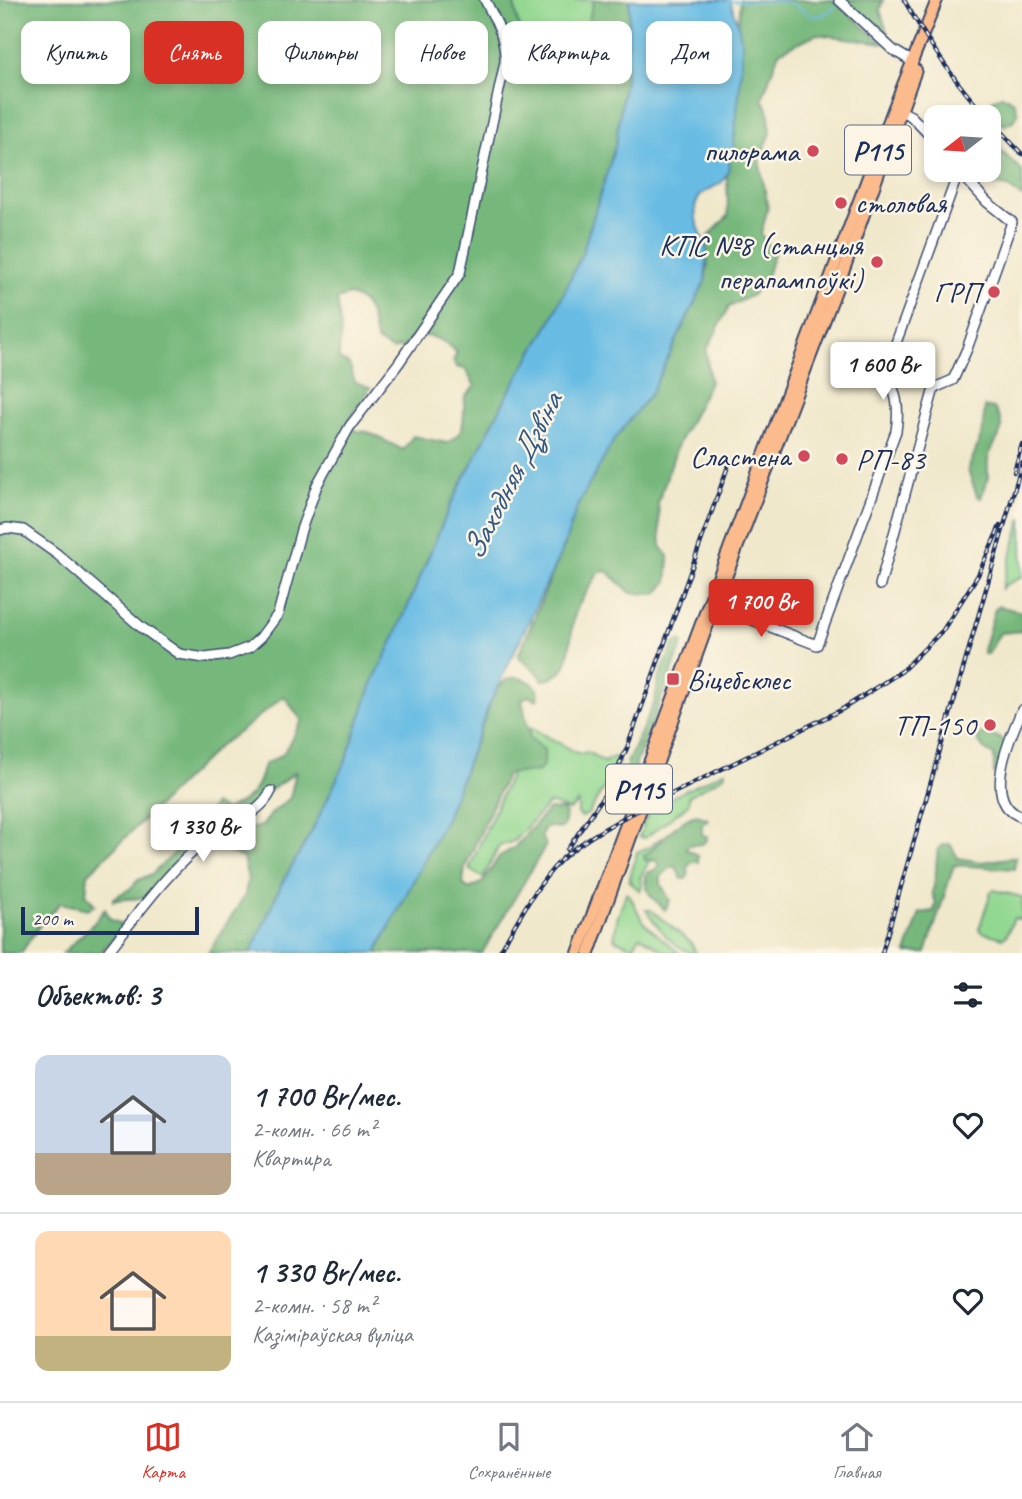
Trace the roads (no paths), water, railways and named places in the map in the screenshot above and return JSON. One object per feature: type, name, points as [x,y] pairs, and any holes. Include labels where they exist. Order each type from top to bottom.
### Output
[{"type":"main road","name":"Р115","points":[[578,953],[610,879],[711,604],[841,265],[937,0]]},
{"type":"main road","name":"Р115","points":[[898,109],[943,0]]},
{"type":"main road","name":"Р115","points":[[589,953],[610,879]]},
{"type":"street","points":[[0,530],[23,530],[57,554],[141,627],[179,654],[205,658],[229,655],[250,647],[261,637],[278,614],[301,530],[324,474],[350,426],[398,364],[460,273],[505,62],[506,47],[485,0]]},
{"type":"street","points":[[843,3],[893,50],[913,62]]},
{"type":"street","points":[[898,109],[911,116],[924,130]]},
{"type":"street","points":[[711,604],[817,645],[896,431],[898,398],[886,370],[954,182]]},
{"type":"street","points":[[880,584],[934,388],[953,380],[967,349],[1012,222],[987,202],[969,182]]},
{"type":"street","points":[[1022,710],[1012,734],[1000,778],[1004,804],[1009,811],[1022,817]]},
{"type":"street","points":[[107,953],[164,882],[207,840],[250,813],[268,798],[271,791]]},
{"type":"water","name":"Заходняя Дзвіна","points":[[630,0],[730,0],[738,25],[742,45],[733,149],[727,174],[722,182],[700,195],[695,206],[696,220],[707,250],[705,281],[651,393],[614,440],[578,505],[562,551],[489,705],[446,818],[376,953],[251,953],[281,885],[312,831],[346,760],[372,684],[450,506],[510,390],[550,323],[582,254],[616,143],[624,84],[632,84],[632,21],[629,21]]},
{"type":"waterway","points":[[728,1],[789,2],[814,17],[827,13],[837,5]]},
{"type":"railway","points":[[904,0],[942,61],[976,105]]},
{"type":"railway","points":[[1001,132],[1022,154]]},
{"type":"railway","points":[[1014,472],[1022,444]]},
{"type":"railway","points":[[567,850],[609,788],[627,748],[731,458]]},
{"type":"railway","points":[[882,953],[1022,463]]},
{"type":"railway","points":[[499,953],[544,880],[562,859],[584,841],[625,817],[841,710],[902,671],[943,630],[978,575],[1000,526]]},
{"type":"place","name":"пилорама","points":[[813,151]]},
{"type":"place","name":"столовая","points":[[841,203]]},
{"type":"place","name":"КПС №8 (станцыя перапампоўкі)","points":[[877,262]]},
{"type":"place","name":"ГРП","points":[[994,292]]},
{"type":"place","name":"Сластена","points":[[804,456]]},
{"type":"place","name":"РП-83","points":[[842,459]]},
{"type":"place","name":"Віцебсклес","points":[[673,679]]},
{"type":"place","name":"ТП-150","points":[[990,725]]}]
